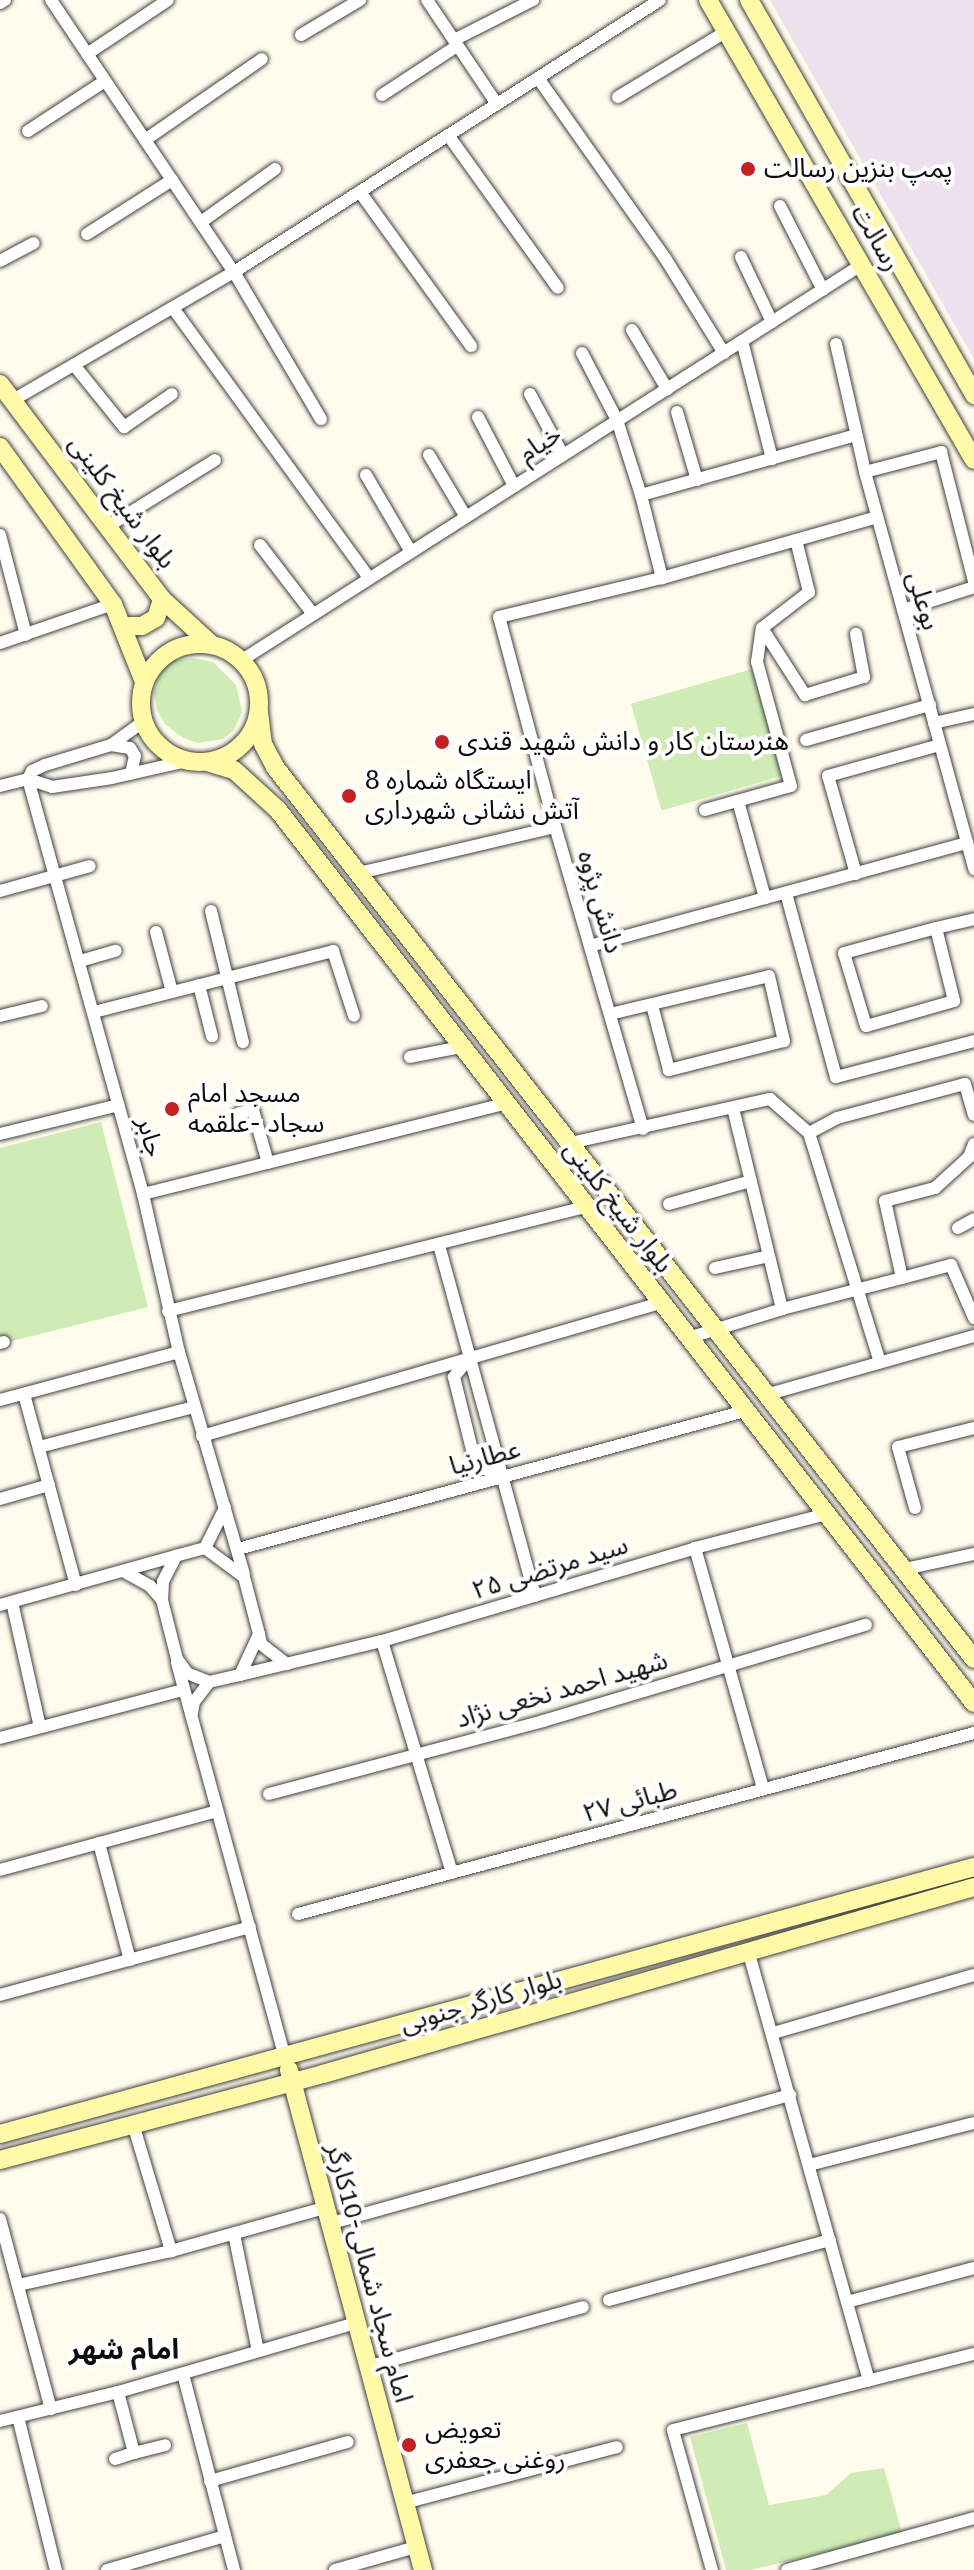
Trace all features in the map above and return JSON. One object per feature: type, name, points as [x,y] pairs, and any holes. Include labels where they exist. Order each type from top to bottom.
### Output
[{"type":"main road","name":"رسالت","points":[[708,0],[974,460]]},
{"type":"main road","name":"رسالت","points":[[749,0],[974,395]]},
{"type":"main road","points":[[761,91],[792,75]]},
{"type":"main road","name":"بلوار شیخ کلینی","points":[[0,384],[162,599],[211,644]]},
{"type":"main road","points":[[0,447],[113,604],[144,682]]},
{"type":"main road","points":[[123,626],[142,626],[156,618],[162,599]]},
{"type":"main road","points":[[194,643],[211,644],[242,660],[253,675],[259,693],[259,712],[253,731],[241,746],[225,757],[207,762],[187,761],[161,746],[143,722],[140,702],[144,682],[155,663],[172,650],[194,643]]},
{"type":"main road","name":"بلوار شیخ کلینی","points":[[259,712],[263,744],[275,767],[974,1659]]},
{"type":"main road","name":"بلوار شیخ کلینی","points":[[207,762],[234,770],[278,810],[974,1703]]},
{"type":"main road","points":[[335,884],[359,873]]},
{"type":"main road","name":"بلوار کارگر جنوبی","points":[[0,2134],[974,1867]]},
{"type":"main road","name":"بلوار کارگر جنوبی","points":[[0,2160],[749,1954],[974,1887]]},
{"type":"main road","name":"امام سجاد شمالی-10کارگر","points":[[285,2057],[423,2570]]},
{"type":"street","points":[[0,3],[5,0]]},
{"type":"street","points":[[51,0],[234,272],[321,419]]},
{"type":"street","points":[[87,54],[168,0]]},
{"type":"street","points":[[301,35],[360,0]]},
{"type":"street","points":[[427,0],[497,104]]},
{"type":"street","points":[[382,95],[456,43],[533,0]]},
{"type":"street","points":[[13,400],[234,272],[660,0]]},
{"type":"street","points":[[618,97],[727,31]]},
{"type":"street","points":[[145,140],[262,59]]},
{"type":"street","points":[[538,78],[665,258],[724,353]]},
{"type":"street","points":[[28,131],[105,81]]},
{"type":"street","points":[[448,135],[558,288]]},
{"type":"street","points":[[201,222],[275,169]]},
{"type":"street","points":[[87,234],[172,180]]},
{"type":"street","points":[[360,192],[471,346]]},
{"type":"street","points":[[780,206],[823,290]]},
{"type":"street","points":[[0,261],[34,243]]},
{"type":"street","points":[[741,257],[772,322]]},
{"type":"street","name":"خیام","points":[[242,660],[861,265]]},
{"type":"street","points":[[173,308],[369,578]]},
{"type":"street","points":[[632,330],[667,389]]},
{"type":"street","points":[[742,341],[772,459]]},
{"type":"street","name":"بوعلی","points":[[836,344],[865,472],[974,869]]},
{"type":"street","points":[[582,353],[617,420],[641,495],[662,578],[877,517]]},
{"type":"street","points":[[74,365],[124,427],[172,394]]},
{"type":"street","points":[[530,394],[563,455]]},
{"type":"street","points":[[677,412],[697,480]]},
{"type":"street","points":[[478,417],[514,486]]},
{"type":"street","points":[[641,495],[856,435]]},
{"type":"street","points":[[865,472],[941,452],[974,584],[903,610]]},
{"type":"street","points":[[429,455],[466,517]]},
{"type":"street","points":[[107,527],[215,460]]},
{"type":"street","points":[[366,475],[411,552]]},
{"type":"street","points":[[0,535],[26,635]]},
{"type":"street","points":[[705,810],[791,786],[757,662],[762,628],[809,592],[796,540]]},
{"type":"street","points":[[260,545],[313,614]]},
{"type":"street","name":"دانش پژوه","points":[[643,1129],[555,827],[499,617],[662,578]]},
{"type":"street","points":[[0,643],[113,604]]},
{"type":"street","points":[[762,628],[805,695],[864,677],[856,634]]},
{"type":"street","points":[[806,740],[930,705]]},
{"type":"street","points":[[934,723],[974,714]]},
{"type":"street","points":[[28,779],[32,771],[45,765],[111,745],[143,722]]},
{"type":"street","points":[[111,745],[130,748],[135,756],[131,774]]},
{"type":"street","points":[[856,874],[828,776],[940,745]]},
{"type":"street","points":[[0,786],[28,779],[52,787],[187,761]]},
{"type":"street","name":"جابر","points":[[28,779],[143,1194],[179,1352],[244,1577]]},
{"type":"street","points":[[738,801],[765,898]]},
{"type":"street","points":[[359,873],[555,827]]},
{"type":"street","points":[[590,946],[967,843]]},
{"type":"street","points":[[0,891],[90,866]]},
{"type":"street","points":[[786,893],[836,1077],[974,1041]]},
{"type":"street","points":[[211,911],[243,1042]]},
{"type":"street","points":[[936,928],[954,1001],[866,1026],[844,953],[936,928],[974,919]]},
{"type":"street","points":[[156,932],[172,992]]},
{"type":"street","points":[[80,961],[116,951]]},
{"type":"street","points":[[94,1012],[333,951],[354,1016]]},
{"type":"street","points":[[610,1014],[769,976],[784,1041],[669,1070],[652,1005]]},
{"type":"street","points":[[199,985],[212,1036]]},
{"type":"street","points":[[0,1016],[42,1006]]},
{"type":"street","points":[[410,1057],[461,1047]]},
{"type":"street","points":[[809,1133],[837,1118],[965,1084],[974,1115]]},
{"type":"street","points":[[570,1143],[770,1099],[809,1133],[880,1362]]},
{"type":"street","points":[[143,1194],[505,1104]]},
{"type":"street","points":[[0,1134],[119,1105]]},
{"type":"street","points":[[733,1108],[782,1309]]},
{"type":"street","points":[[239,1113],[253,1110],[268,1163]]},
{"type":"street","points":[[902,1278],[885,1201],[935,1188],[972,1156]]},
{"type":"street","points":[[669,1204],[751,1181]]},
{"type":"street","points":[[168,1311],[585,1207]]},
{"type":"street","points":[[958,1228],[974,1219]]},
{"type":"street","points":[[439,1245],[535,1596]]},
{"type":"street","points":[[715,1268],[769,1256]]},
{"type":"street","points":[[688,1338],[782,1309],[951,1265],[974,1318]]},
{"type":"street","points":[[202,1436],[661,1303]]},
{"type":"street","points":[[769,1394],[974,1336]]},
{"type":"street","points":[[0,1400],[179,1352]]},
{"type":"street","points":[[470,1357],[454,1377],[476,1466],[503,1476]]},
{"type":"street","points":[[24,1394],[76,1585]]},
{"type":"street","points":[[39,1447],[194,1407]]},
{"type":"street","name":"عطارنیا","points":[[238,1549],[745,1411]]},
{"type":"street","points":[[915,1508],[898,1447],[974,1428]]},
{"type":"street","points":[[0,1499],[49,1485]]},
{"type":"street","points":[[40,1727],[6,1604],[205,1548],[225,1508]]},
{"type":"street","name":"۲۵ سید مرتضی","points":[[240,1675],[382,1641],[695,1548],[826,1514]]},
{"type":"street","points":[[205,1548],[244,1577],[261,1644],[287,1664]]},
{"type":"street","points":[[695,1548],[763,1789]]},
{"type":"street","points":[[905,1569],[974,1554]]},
{"type":"street","points":[[176,1556],[163,1582],[162,1600],[183,1690],[285,2057]]},
{"type":"street","points":[[123,1571],[150,1586],[162,1600]]},
{"type":"street","name":"شهید احمد نخعی نژاد","points":[[269,1794],[550,1719],[866,1625]]},
{"type":"street","points":[[177,1659],[187,1673],[209,1682],[240,1675],[259,1634]]},
{"type":"street","points":[[382,1641],[452,1873]]},
{"type":"street","points":[[191,1716],[194,1702],[209,1682]]},
{"type":"street","points":[[0,1738],[183,1690]]},
{"type":"street","name":"طبائی ۲۷","points":[[298,1914],[974,1733]]},
{"type":"street","points":[[0,1870],[217,1811]]},
{"type":"street","points":[[99,1843],[130,1960]]},
{"type":"street","points":[[0,1995],[250,1927]]},
{"type":"street","points":[[749,1954],[869,2380]]},
{"type":"street","points":[[773,2033],[974,1975]]},
{"type":"street","points":[[18,2285],[529,2168],[790,2095]]},
{"type":"street","points":[[809,2165],[974,2123]]},
{"type":"street","points":[[133,2124],[171,2251]]},
{"type":"street","points":[[0,2219],[3,2241],[51,2409]]},
{"type":"street","points":[[234,2234],[258,2351]]},
{"type":"street","points":[[609,2300],[830,2240]]},
{"type":"street","points":[[847,2302],[974,2268]]},
{"type":"street","points":[[367,2367],[583,2307]]},
{"type":"street","points":[[0,2421],[118,2392],[355,2323]]},
{"type":"street","points":[[712,2570],[673,2430],[974,2354]]},
{"type":"street","points":[[183,2374],[234,2570]]},
{"type":"street","points":[[118,2392],[134,2453]]},
{"type":"street","points":[[18,2417],[56,2570]]},
{"type":"street","points":[[210,2481],[348,2442]]},
{"type":"street","points":[[115,2459],[165,2445]]},
{"type":"street","points":[[404,2503],[617,2447]]},
{"type":"street","points":[[787,2570],[974,2518]]},
{"type":"street","points":[[107,2570],[225,2536]]},
{"type":"street","points":[[335,2570],[416,2547]]},
{"type":"shaded area","points":[[770,0],[974,0],[974,359]]},
{"type":"green space","points":[[192,658],[213,662],[236,685],[242,712],[234,730],[223,739],[198,743],[183,738],[165,724],[157,710],[154,692],[159,674],[172,661]]},
{"type":"green space","points":[[752,669],[783,776],[661,810],[631,704]]},
{"type":"green space","points":[[101,1122],[148,1307],[0,1344],[0,1148]]},
{"type":"green space","points":[[747,2423],[769,2505],[826,2495],[851,2473],[884,2468],[902,2533],[751,2570],[726,2570],[690,2437]]},
{"type":"place","name":"پمپ بنزین رسالت","points":[[748,169]]},
{"type":"place","name":"هنرستان کار و دانش شهید قندی","points":[[442,742]]},
{"type":"place","name":"ایستگاه شماره 8 آتش نشانی شهرداری","points":[[349,796]]},
{"type":"place","name":"مسجد امام سجاد -علقمه","points":[[172,1109]]},
{"type":"place","name":"تعویض روغنی جعفری","points":[[409,2445]]},
{"type":"district","name":"امام شهر","points":[[124,2350]]}]
